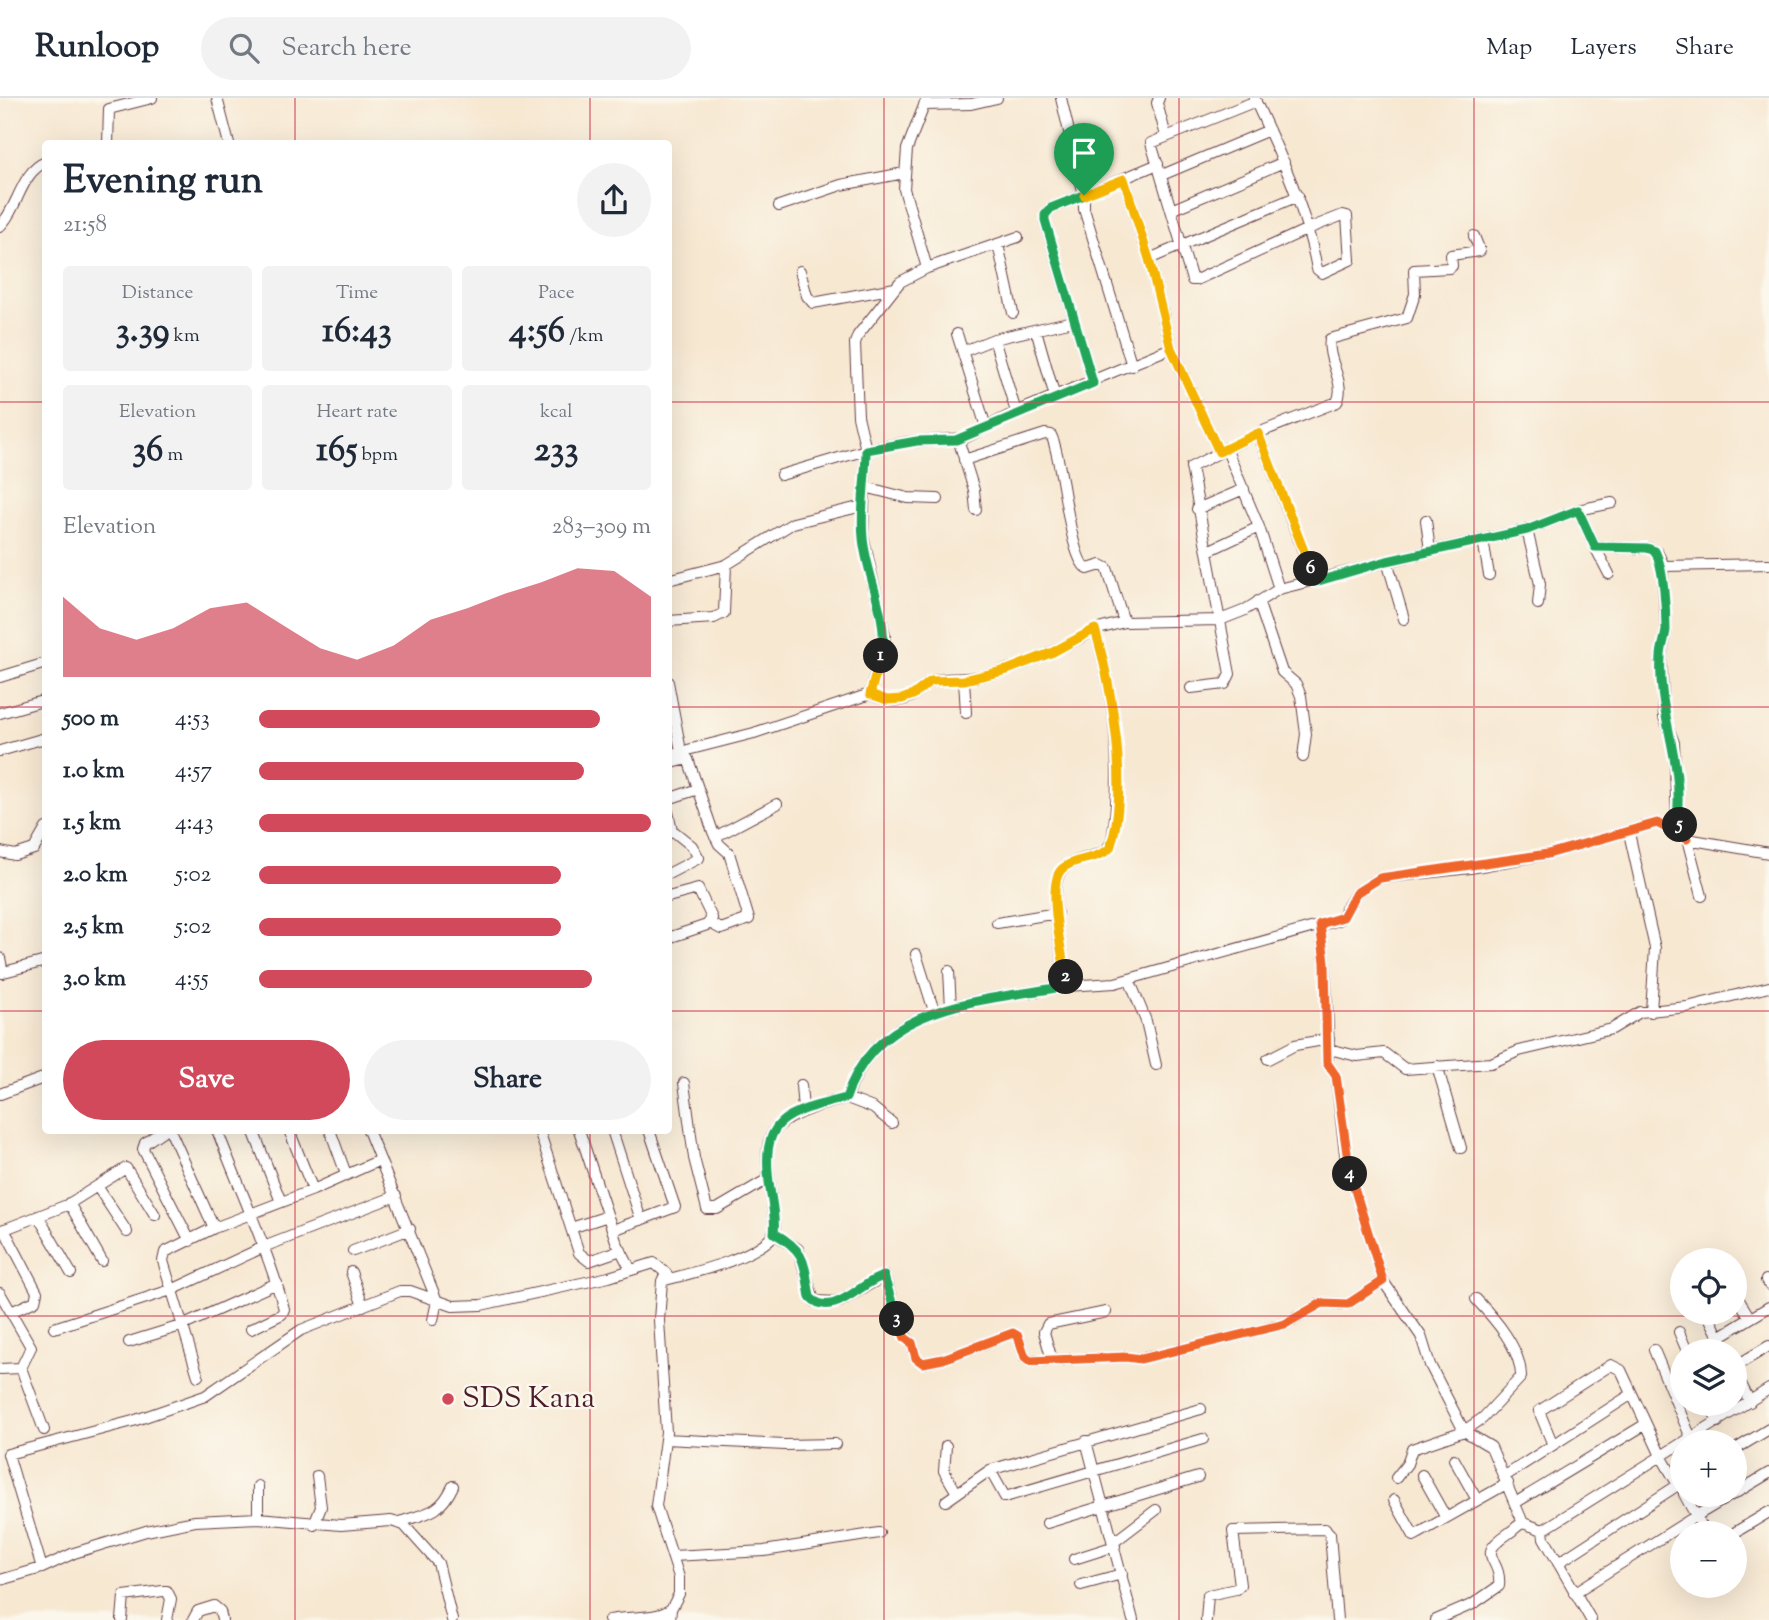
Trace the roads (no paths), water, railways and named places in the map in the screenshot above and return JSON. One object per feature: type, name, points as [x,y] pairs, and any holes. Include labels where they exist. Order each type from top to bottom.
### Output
[{"type":"street","points":[[106,98],[109,110],[108,140]]},
{"type":"street","points":[[109,110],[152,98]]},
{"type":"street","points":[[217,98],[228,140]]},
{"type":"street","points":[[927,268],[920,237],[905,200],[904,173],[909,140],[925,102],[971,104],[997,98]]},
{"type":"street","points":[[1061,98],[1084,195],[1084,209],[1132,366]]},
{"type":"street","points":[[1159,98],[1157,103],[1166,136]]},
{"type":"street","points":[[1166,136],[1152,143],[1189,276],[1196,280],[1310,228],[1345,215],[1350,260],[1319,272],[1310,228],[1284,162],[1255,100],[1166,136]]},
{"type":"street","points":[[1093,383],[1073,321],[1045,215],[1051,208],[1124,179],[1269,131]]},
{"type":"street","points":[[1171,210],[1284,162]]},
{"type":"street","points":[[0,226],[7,219],[25,182],[42,163]]},
{"type":"street","points":[[779,206],[841,185],[904,173]]},
{"type":"street","points":[[1124,179],[1149,259],[1171,348],[1244,489],[1279,589]]},
{"type":"street","points":[[1149,259],[1298,196]]},
{"type":"street","points":[[1191,688],[1225,684],[1230,679],[1191,467],[1258,433],[1337,402],[1340,391],[1329,348],[1330,339],[1407,318],[1415,294],[1414,270],[1451,267],[1451,255],[1480,251],[1474,236]]},
{"type":"street","points":[[870,694],[885,636],[866,558],[863,506],[866,450],[858,416],[856,338],[895,288],[927,268],[1018,237]]},
{"type":"street","points":[[998,244],[1013,313]]},
{"type":"street","points":[[800,271],[807,296],[813,303],[895,288]]},
{"type":"street","points":[[964,351],[994,339],[1073,321]]},
{"type":"street","points":[[1036,330],[1055,397]]},
{"type":"street","points":[[957,334],[986,427]]},
{"type":"street","points":[[994,339],[1016,412]]},
{"type":"street","points":[[781,475],[866,450],[917,441],[958,439],[1171,348]]},
{"type":"street","points":[[1258,433],[1315,582]]},
{"type":"street","points":[[964,460],[1045,434],[1051,435],[1060,463],[1070,529],[1080,562],[1088,569],[1101,565],[1107,568],[1124,622]]},
{"type":"street","points":[[958,439],[974,490],[976,510]]},
{"type":"street","points":[[866,487],[908,498],[938,499]]},
{"type":"street","points":[[1197,509],[1244,489]]},
{"type":"street","points":[[672,754],[754,733],[870,694],[887,700],[902,699],[913,695],[931,681],[964,680],[1031,662],[1095,629],[1124,622],[1220,620],[1243,611],[1279,589],[1315,582],[1387,561],[1527,530],[1578,510],[1612,503]]},
{"type":"street","points":[[672,579],[726,565],[788,525],[863,506]]},
{"type":"street","points":[[1578,510],[1609,574]]},
{"type":"street","points":[[1426,520],[1430,551]]},
{"type":"street","points":[[1208,551],[1259,527]]},
{"type":"street","points":[[1527,530],[1540,584],[1538,604]]},
{"type":"street","points":[[1483,540],[1489,575]]},
{"type":"street","points":[[1595,547],[1647,548],[1655,551],[1662,565],[1666,631],[1661,657],[1664,717],[1674,743],[1677,821],[1687,839],[1702,896]]},
{"type":"street","points":[[1387,561],[1404,619]]},
{"type":"street","points":[[1662,565],[1769,564]]},
{"type":"street","points":[[672,621],[714,618],[724,613],[726,565]]},
{"type":"street","points":[[1258,601],[1282,672],[1296,684],[1301,696],[1306,734],[1303,757]]},
{"type":"street","points":[[1068,986],[1057,913],[1056,885],[1061,870],[1106,851],[1114,827],[1118,763],[1108,672],[1095,629]]},
{"type":"street","points":[[0,677],[42,664]]},
{"type":"street","points":[[964,680],[965,713]]},
{"type":"street","points":[[0,713],[42,701]]},
{"type":"street","points":[[672,703],[681,751]]},
{"type":"street","points":[[0,751],[42,739]]},
{"type":"street","points":[[672,763],[688,760],[715,837],[729,853],[749,919],[721,929],[710,923],[672,937]]},
{"type":"street","points":[[672,798],[698,789]]},
{"type":"street","points":[[715,837],[777,804]]},
{"type":"street","points":[[846,1098],[858,1068],[876,1049],[900,1027],[934,1011],[1068,986],[1129,979],[1320,924],[1343,917],[1356,893],[1380,878],[1508,862],[1661,824],[1687,839],[1769,853]]},
{"type":"street","points":[[672,833],[692,846],[699,858],[672,872]]},
{"type":"street","points":[[1629,833],[1656,948],[1651,1013]]},
{"type":"street","points":[[0,852],[15,855],[34,849],[42,835]]},
{"type":"street","points":[[672,896],[698,889],[712,918],[710,923]]},
{"type":"street","points":[[997,923],[1057,913]]},
{"type":"street","points":[[1320,924],[1325,962],[1329,1044],[1327,1063],[1336,1076],[1346,1162],[1383,1281],[1421,1336],[1430,1365],[1464,1431],[1491,1447],[1523,1523]]},
{"type":"street","points":[[916,954],[934,1011]]},
{"type":"street","points":[[0,958],[2,973],[42,962]]},
{"type":"street","points":[[949,971],[951,1008]]},
{"type":"street","points":[[1129,979],[1146,1021],[1156,1065]]},
{"type":"street","points":[[1268,1059],[1294,1045],[1329,1044],[1357,1056],[1384,1053],[1405,1069],[1491,1063],[1519,1051],[1612,1029],[1640,1012],[1651,1013],[1769,987]]},
{"type":"street","points":[[1437,1066],[1461,1149]]},
{"type":"street","points":[[0,1094],[42,1078]]},
{"type":"street","points":[[684,1083],[694,1158],[707,1209],[717,1209],[768,1179]]},
{"type":"street","points":[[801,1085],[803,1110]]},
{"type":"street","points":[[662,1281],[754,1249],[768,1241],[774,1233],[766,1149],[771,1134],[786,1118],[803,1110],[846,1098],[873,1108],[892,1123]]},
{"type":"street","points":[[158,1134],[145,1143],[143,1149],[190,1241]]},
{"type":"street","points":[[172,1134],[214,1228]]},
{"type":"street","points":[[218,1134],[249,1214],[266,1246],[284,1312],[251,1329]]},
{"type":"street","points":[[255,1134],[281,1202]]},
{"type":"street","points":[[291,1134],[313,1190]]},
{"type":"street","points":[[331,1134],[346,1174]]},
{"type":"street","points":[[370,1134],[437,1301],[433,1320]]},
{"type":"street","points":[[540,1134],[571,1228],[585,1261],[621,1250]]},
{"type":"street","points":[[580,1134],[613,1230],[631,1270]]},
{"type":"street","points":[[613,1134],[641,1220]]},
{"type":"street","points":[[613,1230],[675,1208],[650,1134]]},
{"type":"street","points":[[198,1376],[163,1256],[214,1228],[313,1190],[380,1160]]},
{"type":"street","points":[[11,1312],[35,1301],[37,1292],[2,1230],[69,1203],[125,1168],[155,1214]]},
{"type":"street","points":[[97,1186],[127,1232]]},
{"type":"street","points":[[54,1328],[174,1289],[266,1246],[396,1196]]},
{"type":"street","points":[[69,1203],[102,1261]]},
{"type":"street","points":[[38,1216],[71,1273]]},
{"type":"street","points":[[571,1228],[608,1216]]},
{"type":"street","points":[[353,1251],[410,1229]]},
{"type":"street","points":[[774,1233],[798,1249],[814,1301],[839,1302],[884,1276],[900,1328],[905,1338],[912,1343],[920,1361],[943,1359],[1013,1333],[1018,1336],[1027,1360],[1141,1359],[1285,1324],[1322,1303],[1348,1304],[1383,1281]]},
{"type":"street","points":[[42,1568],[4,1455],[133,1421],[205,1396],[292,1335],[406,1290],[453,1306],[481,1305],[647,1264],[659,1265],[666,1273],[662,1281],[659,1320],[665,1439],[656,1506],[680,1587],[670,1615],[609,1620]]},
{"type":"street","points":[[351,1272],[363,1306]]},
{"type":"street","points":[[129,1342],[184,1325],[277,1283]]},
{"type":"street","points":[[0,1293],[31,1347],[21,1368],[44,1430]]},
{"type":"street","points":[[1396,1478],[1407,1464],[1414,1448],[1464,1431],[1483,1418],[1521,1377],[1521,1367],[1503,1332],[1476,1299]]},
{"type":"street","points":[[1712,1325],[1719,1337],[1769,1307]]},
{"type":"street","points":[[1052,1360],[1044,1332],[1048,1324],[1106,1312]]},
{"type":"street","points":[[1747,1313],[1750,1318]]},
{"type":"street","points":[[1679,1332],[1682,1339]]},
{"type":"street","points":[[1747,1360],[1769,1346]]},
{"type":"street","points":[[1654,1350],[1681,1430]]},
{"type":"street","points":[[1553,1445],[1539,1410],[1611,1366],[1621,1370],[1670,1470]]},
{"type":"street","points":[[1,1367],[21,1368]]},
{"type":"street","points":[[1704,1430],[1769,1389]]},
{"type":"street","points":[[1394,1500],[1414,1536],[1477,1500],[1553,1445],[1632,1394]]},
{"type":"street","points":[[1747,1396],[1750,1402]]},
{"type":"street","points":[[946,1501],[990,1470],[1201,1409]]},
{"type":"street","points":[[1715,1416],[1718,1422]]},
{"type":"street","points":[[1516,1503],[1646,1424]]},
{"type":"street","points":[[1747,1442],[1769,1429]]},
{"type":"street","points":[[990,1470],[1005,1497],[1203,1438]]},
{"type":"street","points":[[665,1439],[785,1445],[835,1444]]},
{"type":"street","points":[[1086,1441],[1133,1620]]},
{"type":"street","points":[[946,1446],[944,1471],[957,1493]]},
{"type":"street","points":[[1543,1530],[1670,1450]]},
{"type":"street","points":[[1454,1459],[1477,1500]]},
{"type":"street","points":[[1747,1486],[1769,1473]]},
{"type":"street","points":[[1422,1475],[1446,1518]]},
{"type":"street","points":[[314,1525],[321,1507],[317,1476]]},
{"type":"street","points":[[1047,1523],[1198,1477]]},
{"type":"street","points":[[258,1486],[258,1518]]},
{"type":"street","points":[[0,1580],[146,1531],[195,1521],[258,1518],[314,1525],[399,1522],[435,1511],[444,1505],[453,1486]]},
{"type":"street","points":[[1558,1563],[1670,1495]]},
{"type":"street","points":[[1691,1507],[1699,1521]]},
{"type":"street","points":[[1574,1593],[1711,1507]]},
{"type":"street","points":[[1074,1559],[1114,1544],[1156,1510]]},
{"type":"street","points":[[1747,1525],[1769,1512]]},
{"type":"street","points":[[399,1522],[438,1563],[452,1620]]},
{"type":"street","points":[[1523,1523],[1543,1530]]},
{"type":"street","points":[[1436,1620],[1473,1604],[1499,1586],[1491,1559],[1491,1545],[1523,1523]]},
{"type":"street","points":[[1206,1620],[1208,1595],[1236,1589],[1240,1585],[1233,1531],[1325,1529],[1330,1534],[1337,1620]]},
{"type":"street","points":[[1543,1530],[1544,1538],[1591,1620]]},
{"type":"street","points":[[673,1556],[764,1551],[879,1533]]},
{"type":"street","points":[[1081,1585],[1122,1574]]},
{"type":"street","points":[[122,1620],[124,1596],[163,1591],[167,1591],[171,1599],[167,1620]]},
{"type":"street","points":[[193,1620],[198,1611],[214,1606],[220,1611],[222,1620]]},
{"type":"place","name":"SDS Kana","points":[[448,1399]]}]
